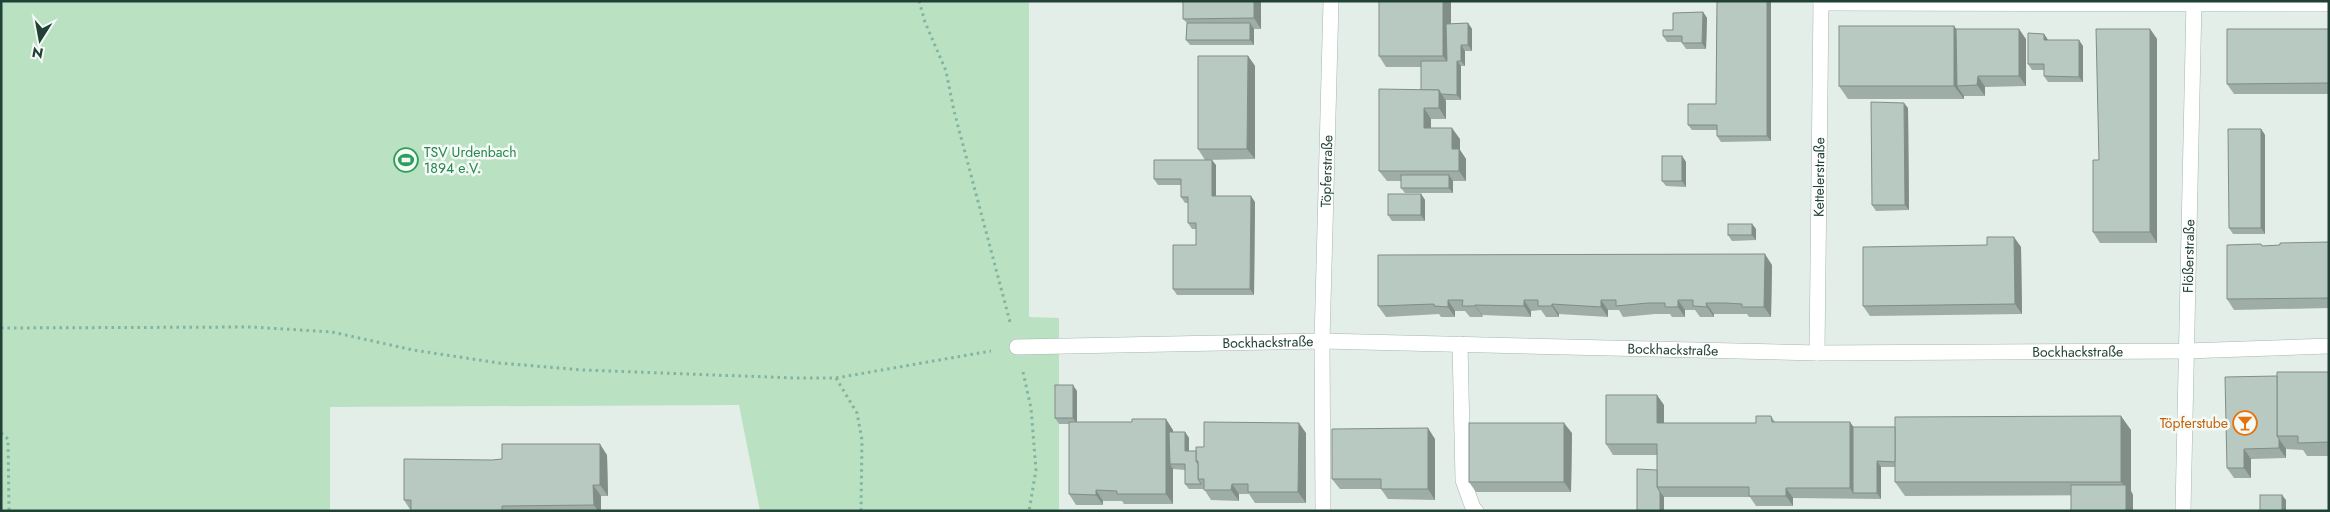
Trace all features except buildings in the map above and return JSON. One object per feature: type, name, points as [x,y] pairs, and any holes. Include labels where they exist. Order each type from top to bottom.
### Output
[{"type":"street","name":"Töpferstraße","points":[[1323,509],[1322,341],[1331,1]]},
{"type":"street","points":[[1821,2],[2329,4]]},
{"type":"street","name":"Kettelerstraße","points":[[1817,353],[1821,2]]},
{"type":"street","name":"Flößerstraße","points":[[2183,511],[2194,3]]},
{"type":"street","name":"Bockhackstraße","points":[[1017,347],[1322,341],[1817,353],[2186,351],[2329,346]]},
{"type":"street","points":[[1460,344],[1463,480],[1473,508],[1476,511]]},
{"type":"path","points":[[919,1],[925,22],[946,71],[954,111],[1017,347],[1031,408],[1036,470],[1029,511]]},
{"type":"path","points":[[1,328],[224,327],[332,332],[413,350],[527,365],[583,370],[836,378],[1017,347]]},
{"type":"path","points":[[836,378],[856,413],[862,440],[861,511]]},
{"type":"path","points":[[1,432],[8,439],[10,511]]},
{"type":"green space","points":[[1,1],[1029,1],[1029,317],[1059,318],[1059,511],[760,511],[739,405],[330,407],[330,511],[1,511]]},
{"type":"place","name":"TSV Urdenbach 1894 e.V.","points":[[406,160]]},
{"type":"place","name":"Töpferstube","points":[[2245,423]]}]
